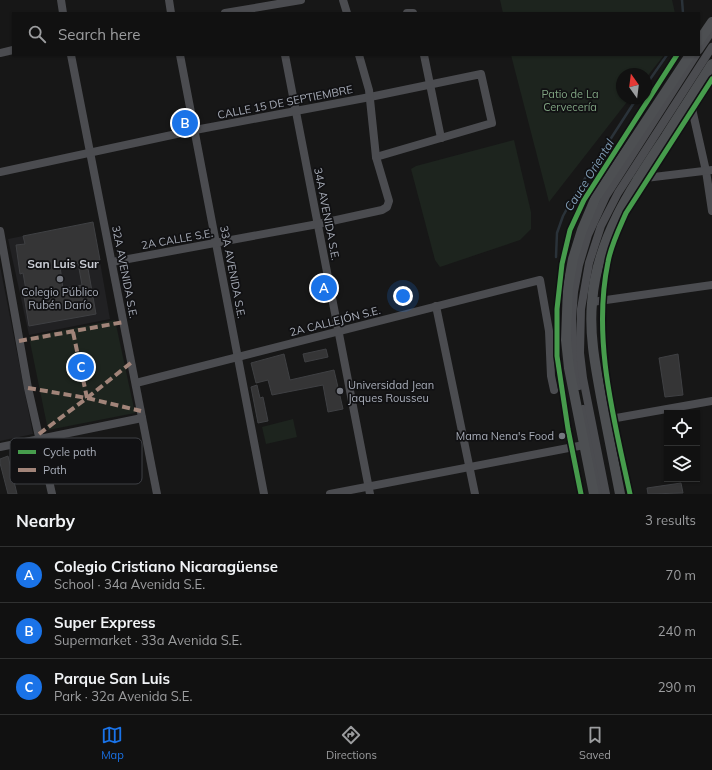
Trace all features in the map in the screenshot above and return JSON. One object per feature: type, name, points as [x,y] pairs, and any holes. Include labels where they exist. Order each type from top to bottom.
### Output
[{"type":"main road","points":[[700,40],[712,22]]},
{"type":"main road","points":[[594,494],[569,368],[566,340],[568,287],[573,260],[582,230],[596,197],[689,56]]},
{"type":"main road","points":[[620,494],[596,371],[591,335],[592,302],[599,265],[612,224],[637,179],[690,100],[712,64]]},
{"type":"street","points":[[60,0],[63,12]]},
{"type":"street","points":[[169,0],[171,12]]},
{"type":"street","points":[[232,12],[276,6],[301,0]]},
{"type":"street","points":[[343,0],[347,12]]},
{"type":"street","points":[[700,49],[712,31]]},
{"type":"street","points":[[606,494],[583,378],[580,353],[581,309],[588,262],[601,226],[618,193],[712,47]]},
{"type":"street","points":[[0,53],[12,50]]},
{"type":"street","name":"32A AVENIDA S.E.","points":[[71,56],[157,494]]},
{"type":"street","name":"33A AVENIDA S.E.","points":[[180,56],[264,494]]},
{"type":"street","name":"34A AVENIDA S.E.","points":[[285,56],[369,490]]},
{"type":"street","points":[[359,56],[370,97],[376,157],[441,138],[424,56]]},
{"type":"street","points":[[599,494],[574,356],[572,319],[574,292],[579,265],[588,235],[606,196],[695,56]]},
{"type":"street","name":"CALLE 15 DE SEPTIEMBRE","points":[[0,172],[195,130],[370,97],[480,73],[483,75],[492,123],[441,138]]},
{"type":"street","points":[[690,100],[709,170],[712,211]]},
{"type":"street","name":"2A CALLE S.E.","points":[[112,262],[216,244],[382,210],[387,207],[389,201],[376,157]]},
{"type":"street","points":[[637,179],[709,170]]},
{"type":"street","points":[[0,231],[28,388],[40,438]]},
{"type":"street","name":"2A CALLEJÓN S.E.","points":[[136,383],[540,280],[549,331],[551,376],[554,390]]},
{"type":"street","points":[[592,302],[712,284]]},
{"type":"street","points":[[436,306],[475,494]]},
{"type":"street","points":[[605,420],[712,401]]},
{"type":"street","points":[[45,438],[142,418]]},
{"type":"street","points":[[0,447],[10,445]]},
{"type":"street","points":[[330,494],[369,490],[470,466],[584,445]]},
{"type":"street","points":[[50,484],[52,494]]},
{"type":"shaded area","name":"Colegio Público Rubén Darío","points":[[93,222],[110,319],[29,335],[8,239]]},
{"type":"shaded area","points":[[0,266],[33,434],[0,441]]},
{"type":"green space","points":[[500,0],[672,0],[675,12],[503,12]]},
{"type":"green space","name":"Patio de La Cervecería","points":[[511,56],[663,56],[652,70],[652,68],[616,68],[616,104],[625,104],[549,202]]},
{"type":"green space","points":[[514,140],[531,212],[531,229],[520,240],[440,267],[435,260],[411,169],[416,166]]},
{"type":"green space","points":[[115,320],[135,413],[48,430],[29,337]]},
{"type":"green space","points":[[293,419],[297,437],[266,444],[262,427]]},
{"type":"building","name":"Colegio Público Rubén Darío","points":[[93,222],[100,260],[87,263],[96,314],[29,326],[24,296],[27,296],[23,273],[20,274],[16,245],[25,244],[23,236]],"holes":[[[78,263],[82,285],[63,289],[60,266]]]},
{"type":"building","points":[[326,349],[328,357],[305,362],[303,354]]},
{"type":"building","points":[[284,354],[290,380],[334,370],[343,409],[328,412],[323,385],[272,395],[268,380],[256,383],[251,363]]},
{"type":"building","points":[[678,354],[683,395],[665,397],[659,358]]},
{"type":"building","points":[[257,385],[260,398],[263,397],[268,421],[258,423],[251,387]]},
{"type":"building","points":[[8,456],[10,464],[10,484],[15,484],[17,494],[8,494],[0,459]]},
{"type":"building","points":[[681,483],[683,493],[648,494],[647,488]]},
{"type":"waterway","name":"Cauce Oriental","points":[[682,0],[683,12]]},
{"type":"waterway","name":"Cauce Oriental","points":[[652,76],[666,56]]},
{"type":"waterway","name":"Cauce Oriental","points":[[556,257],[557,233],[563,216],[575,194],[633,104]]},
{"type":"marked path","points":[[19,341],[124,322]]},
{"type":"marked path","points":[[73,332],[87,398]]},
{"type":"marked path","points":[[39,434],[132,362]]},
{"type":"marked path","points":[[28,388],[87,398],[141,411]]},
{"type":"cycle path","points":[[581,494],[568,429],[557,356],[557,309],[562,264],[570,230],[584,200],[676,56]]},
{"type":"cycle path","points":[[630,494],[612,408],[604,349],[602,320],[609,256],[626,213],[712,79]]},
{"type":"place","name":"Super Express","points":[[185,123]]},
{"type":"place","name":"Colegio Público Rubén Darío","points":[[60,279]]},
{"type":"place","name":"Colegio Cristiano Nicaragüense","points":[[324,288]]},
{"type":"place","name":"Parque San Luis","points":[[81,367]]},
{"type":"place","name":"Universidad Jean Jaques Rousseu","points":[[340,391]]},
{"type":"place","name":"Mama Nena's Food","points":[[562,436]]},
{"type":"district","name":"San Luis Sur","points":[[63,263]]}]
